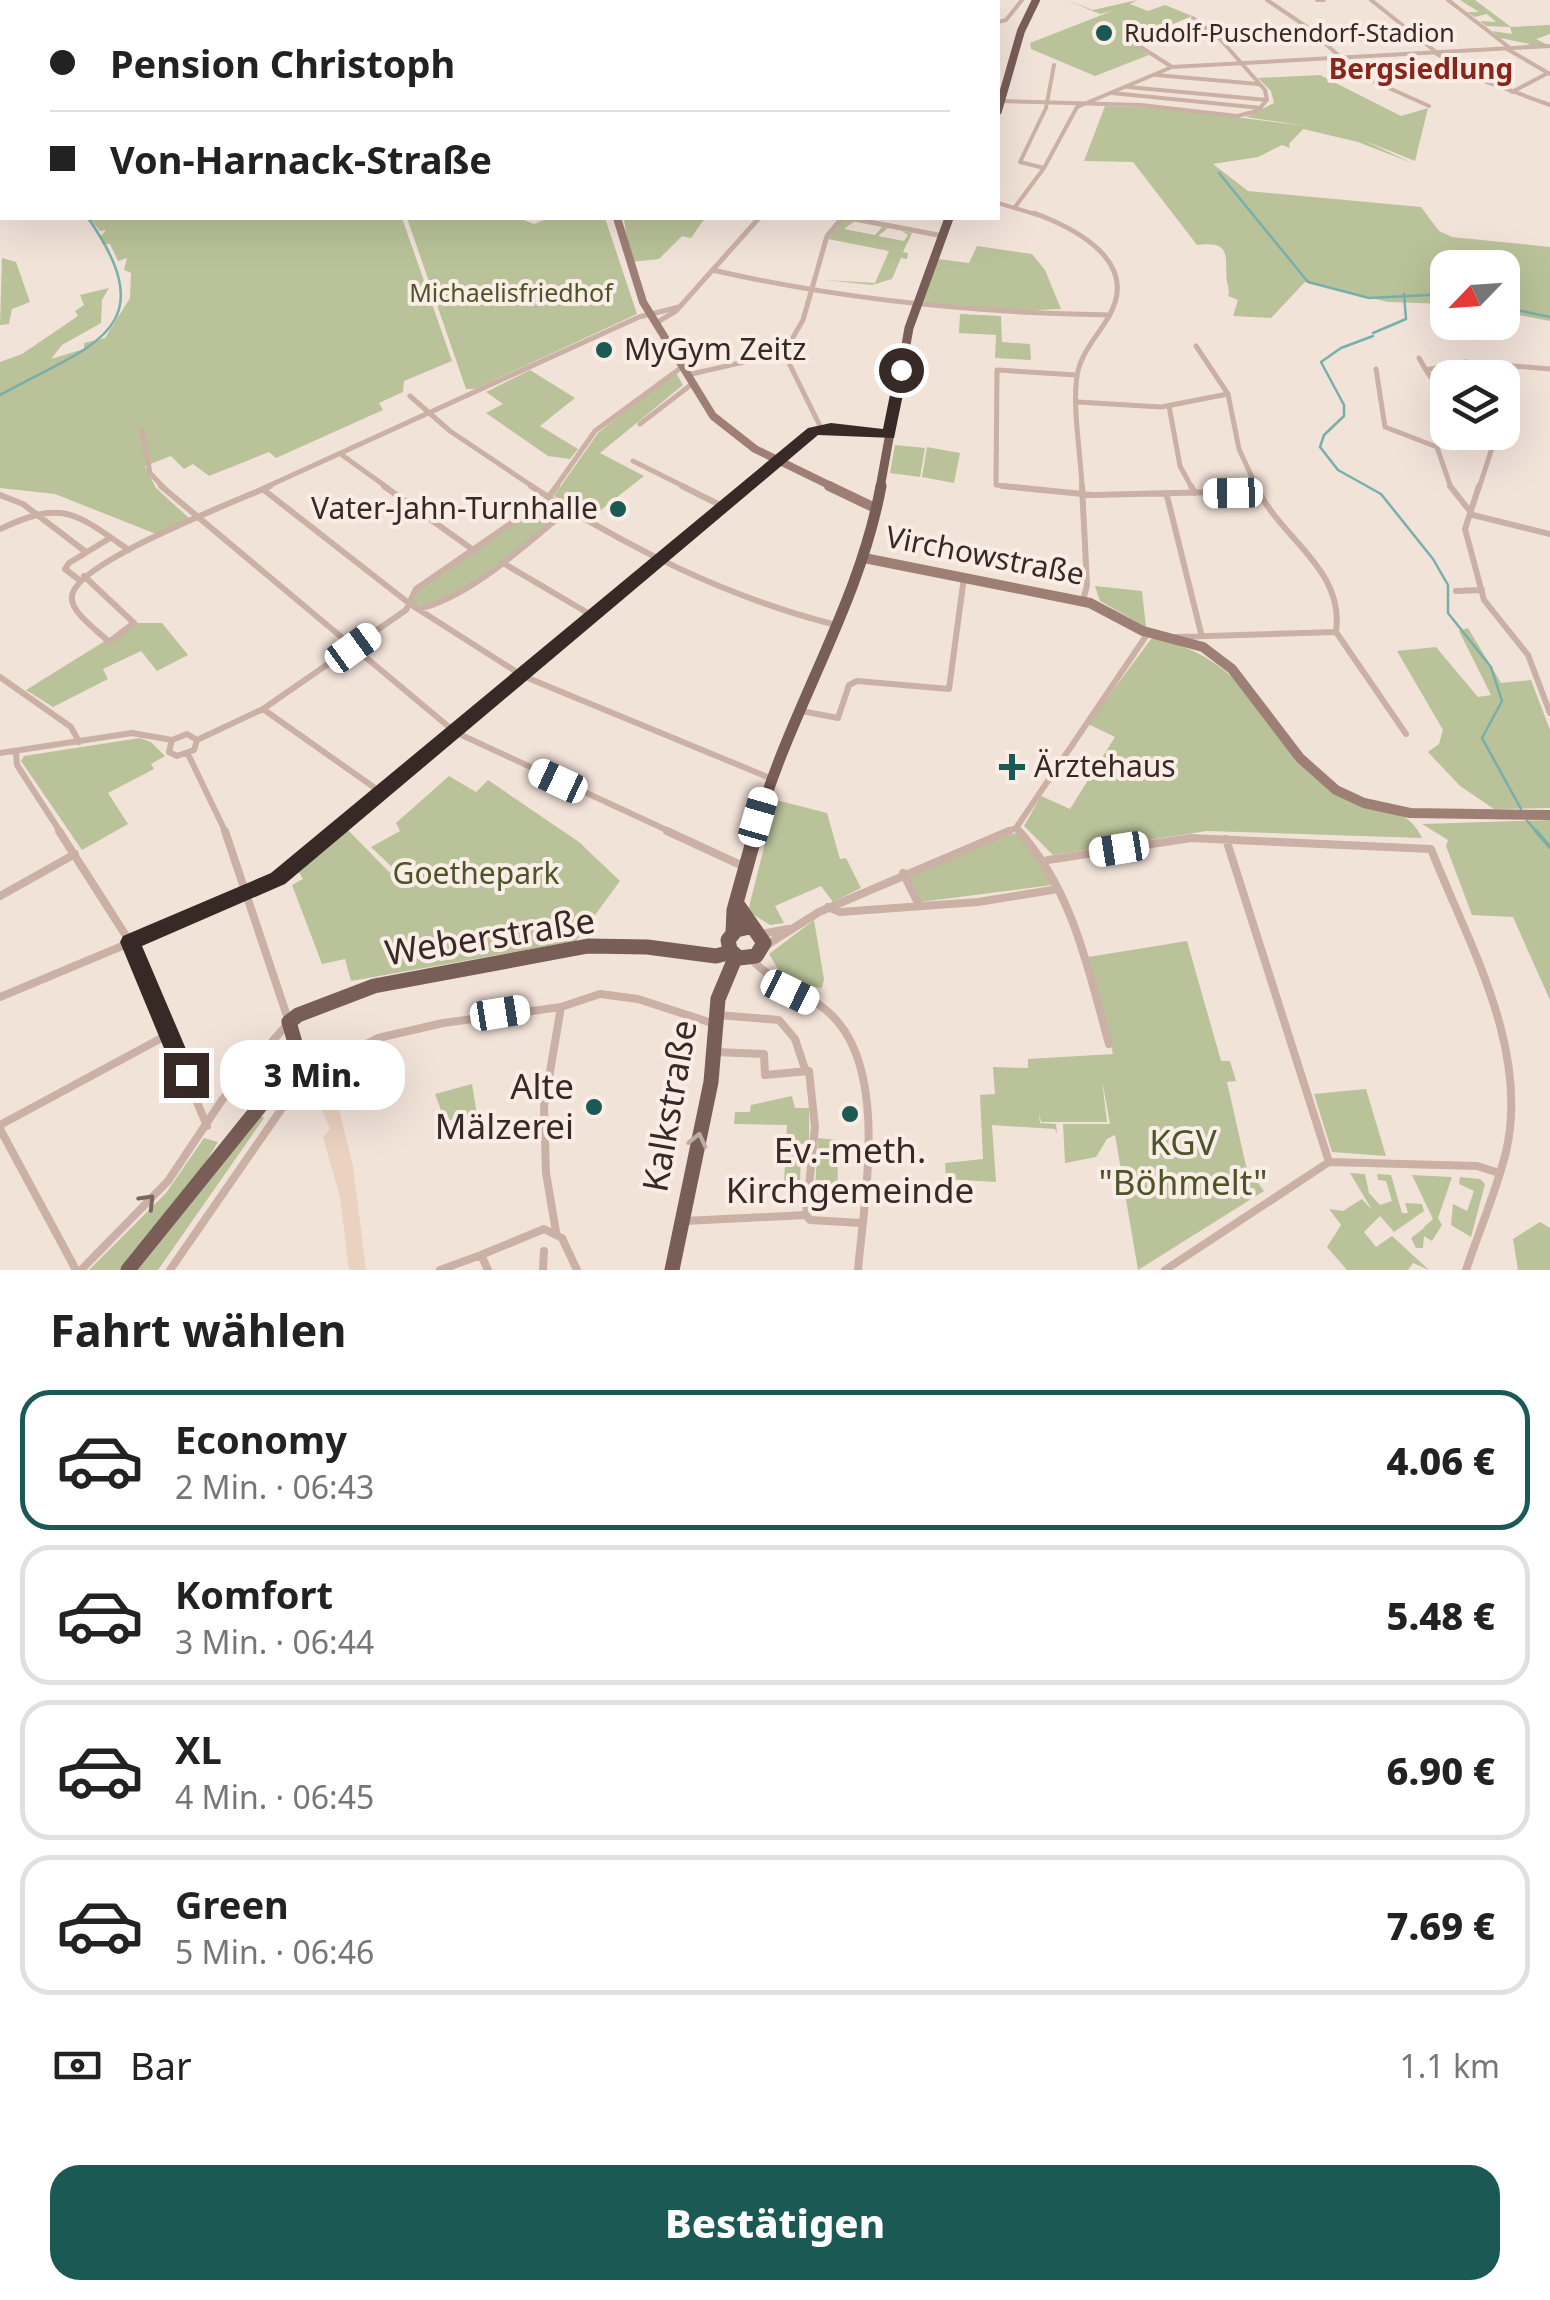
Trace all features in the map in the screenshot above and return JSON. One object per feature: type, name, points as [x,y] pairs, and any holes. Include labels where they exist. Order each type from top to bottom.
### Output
[{"type":"main road","points":[[1000,106],[1020,31],[1036,0]]},
{"type":"main road","points":[[864,558],[918,304],[949,220]]},
{"type":"main road","name":"Kalkstraße","points":[[672,1270],[714,1052],[726,966],[746,945],[738,904],[744,867],[770,778],[864,558]]},
{"type":"main road","name":"Weberstraße","points":[[290,1022],[374,986],[588,946],[708,954],[746,945]]},
{"type":"main road","points":[[128,1270],[257,1113],[298,1054],[290,1022]]},
{"type":"street","points":[[1000,21],[1022,0]]},
{"type":"street","points":[[1266,0],[1307,27],[1338,58],[1374,83],[1429,106]]},
{"type":"street","points":[[1317,0],[1324,0]]},
{"type":"street","points":[[1371,0],[1460,70],[1550,105]]},
{"type":"street","points":[[1448,0],[1508,48],[1549,74]]},
{"type":"street","points":[[1000,11],[1012,13]]},
{"type":"street","points":[[1193,18],[1221,40],[1267,100]]},
{"type":"street","points":[[1136,44],[1172,67]]},
{"type":"street","points":[[1015,207],[1044,168],[1081,104],[1172,67],[1550,46]]},
{"type":"street","points":[[1044,168],[1020,162],[1047,103],[1054,64]]},
{"type":"street","points":[[1155,74],[1258,84]]},
{"type":"street","points":[[1511,92],[1549,74]]},
{"type":"street","points":[[1130,87],[1267,100]]},
{"type":"street","points":[[1110,93],[1262,108]]},
{"type":"street","points":[[1002,101],[1161,106],[1237,116],[1262,108],[1267,100]]},
{"type":"street","points":[[1000,203],[1070,228],[1102,253],[1118,287],[1110,315],[1083,356],[1077,375],[1087,585],[1083,601]]},
{"type":"street","points":[[617,220],[625,254],[655,324],[718,421],[779,462],[875,508]]},
{"type":"street","points":[[655,324],[679,307],[758,220]]},
{"type":"street","points":[[414,606],[416,590],[476,552],[548,498],[596,431],[687,375],[784,353],[802,320],[826,239],[843,220]]},
{"type":"street","points":[[856,220],[942,236]]},
{"type":"street","points":[[712,270],[809,292],[1006,314],[1110,315]]},
{"type":"street","points":[[110,538],[65,570],[81,578],[134,624],[108,641],[73,606],[71,597],[81,578],[129,550],[650,314],[679,307]]},
{"type":"street","points":[[1196,346],[1228,394],[1239,449],[1256,491],[1267,510],[1330,580],[1338,610],[1336,632]]},
{"type":"street","points":[[784,353],[821,428]]},
{"type":"street","points":[[1419,358],[1430,376]]},
{"type":"street","points":[[1520,367],[1550,369]]},
{"type":"street","points":[[1376,369],[1385,426],[1430,444]]},
{"type":"street","points":[[1426,370],[1430,369]]},
{"type":"street","points":[[1077,375],[997,370],[996,484],[1082,494],[1167,496],[1256,491]]},
{"type":"street","points":[[640,424],[687,375]]},
{"type":"street","points":[[1078,402],[1169,406],[1228,394]]},
{"type":"street","points":[[410,396],[427,415],[548,498],[745,601],[837,626]]},
{"type":"street","points":[[1169,406],[1180,466],[1196,494]]},
{"type":"street","points":[[0,996],[278,879],[821,428],[889,434]]},
{"type":"street","points":[[142,430],[150,473],[198,520],[455,732],[744,867]]},
{"type":"street","points":[[1439,450],[1458,506],[1468,515],[1550,534]]},
{"type":"street","points":[[1491,450],[1465,528],[1492,614],[1528,656],[1550,713]]},
{"type":"street","points":[[342,454],[476,552]]},
{"type":"street","points":[[633,461],[724,507]]},
{"type":"street","points":[[264,490],[414,606],[523,676],[770,778]]},
{"type":"street","points":[[0,495],[23,504],[86,552]]},
{"type":"street","points":[[1167,496],[1201,633]]},
{"type":"street","points":[[0,530],[32,513],[62,508],[129,550]]},
{"type":"street","points":[[188,754],[197,740],[262,709],[414,606],[432,606],[503,562],[568,508]]},
{"type":"street","name":"Virchowstraße","points":[[864,558],[1083,601],[1148,633]]},
{"type":"street","points":[[503,562],[593,616]]},
{"type":"street","points":[[800,711],[838,718],[849,684],[857,681],[949,689],[964,577]]},
{"type":"street","points":[[1456,591],[1482,590]]},
{"type":"street","points":[[858,1270],[865,1076],[851,1039],[825,1010],[770,976],[746,945],[903,873],[1016,828],[1148,633],[1176,636],[1336,632],[1348,641],[1380,702],[1406,734]]},
{"type":"street","points":[[1176,636],[1204,647],[1226,664],[1300,758],[1336,790],[1387,810],[1550,814]]},
{"type":"street","points":[[0,678],[78,732],[79,742]]},
{"type":"street","points":[[262,709],[382,793]]},
{"type":"street","points":[[0,753],[132,733],[172,740],[186,734],[197,740]]},
{"type":"street","points":[[172,740],[168,748],[172,755],[188,754]]},
{"type":"street","points":[[16,751],[17,766],[130,942],[207,1126]]},
{"type":"street","points":[[169,1034],[0,1127],[79,1270],[168,1181],[222,1100],[290,1022],[250,894],[219,813],[188,754]]},
{"type":"street","points":[[1016,828],[1048,860],[1109,1044]]},
{"type":"street","points":[[1048,860],[1188,838],[1427,848],[1504,1034],[1511,1104],[1499,1173],[1466,1270]]},
{"type":"street","points":[[1226,839],[1329,1162]]},
{"type":"street","points":[[0,896],[75,854]]},
{"type":"street","points":[[903,873],[918,903]]},
{"type":"street","points":[[828,907],[840,912],[918,903],[978,902],[1058,889]]},
{"type":"street","points":[[170,1270],[296,1084],[378,1038],[460,1020],[561,1007],[574,999],[622,996],[716,1019],[779,1020],[795,1038],[811,1076],[814,1127],[806,1215],[810,1220],[861,1223]]},
{"type":"street","points":[[561,1007],[544,1107],[546,1173],[556,1232],[577,1270]]},
{"type":"street","points":[[714,1052],[764,1054],[766,1074],[805,1069]]},
{"type":"street","points":[[298,1054],[317,1072]]},
{"type":"street","points":[[1166,1270],[1329,1162],[1478,1166],[1499,1173]]},
{"type":"street","points":[[681,1220],[806,1215]]},
{"type":"street","points":[[440,1270],[544,1229],[556,1232]]},
{"type":"street","points":[[540,1268],[544,1251]]},
{"type":"street","points":[[482,1255],[488,1270]]},
{"type":"green space","name":"Rudolf-Puschendorf-Stadion","points":[[1066,0],[1093,10],[1137,0],[1130,4],[1148,11],[1165,5],[1192,16],[1131,42],[1149,55],[1095,76],[1031,49],[1030,43],[1112,11],[1100,14]]},
{"type":"green space","points":[[1460,0],[1475,0],[1511,27],[1550,25],[1550,34],[1536,39],[1548,45],[1524,46],[1530,44],[1500,38],[1492,31],[1512,34],[1510,27],[1486,26],[1480,21],[1496,22],[1487,14],[1475,17],[1467,12],[1479,12]]},
{"type":"green space","points":[[1320,75],[1401,116],[1428,108],[1415,161],[1363,140],[1412,163],[1358,142],[1303,129],[1289,144],[1290,148],[1282,145],[1258,157],[1213,164],[1248,191],[1421,207],[1439,231],[1452,237],[1550,247],[1550,321],[1520,315],[1520,250],[1430,250],[1430,303],[1388,302],[1305,282],[1271,318],[1233,316],[1238,300],[1228,296],[1222,248],[1197,245],[1133,162],[1084,161],[1105,106],[1164,108],[1306,126],[1246,117],[1274,103],[1271,91],[1258,78]]},
{"type":"green space","points":[[91,220],[403,220],[452,361],[404,381],[403,392],[379,403],[383,410],[276,458],[269,452],[209,476],[193,464],[184,469],[171,456],[145,466],[156,488],[189,518],[156,534],[55,494],[0,488],[0,362],[22,354],[78,316],[75,311],[84,305],[80,295],[109,288],[102,300],[101,323],[62,345],[51,359],[84,349],[84,343],[105,338],[130,298],[131,273],[124,270],[127,258],[118,261],[110,244],[102,244],[101,236],[106,230],[100,231]]},
{"type":"green space","name":"Michaelisfriedhof","points":[[408,220],[524,220],[534,224],[544,220],[606,220],[637,314],[475,389],[466,389]]},
{"type":"green space","points":[[624,220],[704,220],[691,238],[682,236],[659,259],[631,262]]},
{"type":"green space","points":[[842,220],[855,221],[844,229],[875,235],[882,227],[888,228],[878,236],[904,241],[908,235],[902,231],[912,233],[903,252],[908,253],[907,259],[901,258],[892,279],[872,285],[825,280],[875,283],[889,251],[828,239]]},
{"type":"green space","points":[[977,246],[1032,254],[1045,270],[1061,309],[990,312],[923,303],[938,259],[969,263]]},
{"type":"green space","points":[[2,258],[16,262],[30,302],[12,309],[9,324],[0,325]]},
{"type":"green space","points":[[960,314],[1001,316],[1002,342],[1030,344],[1031,360],[995,358],[996,335],[959,333]]},
{"type":"green space","points":[[530,370],[575,398],[540,426],[578,449],[570,459],[548,456],[486,413],[503,404],[486,392]]},
{"type":"green space","points":[[675,371],[683,385],[600,453],[644,476],[592,517],[554,496],[598,433]]},
{"type":"green space","points":[[895,445],[925,448],[920,477],[890,473]]},
{"type":"green space","points":[[927,447],[960,453],[954,483],[922,477]]},
{"type":"green space","points":[[548,499],[566,509],[514,552],[445,598],[426,605],[412,604],[417,590]]},
{"type":"green space","points":[[1095,586],[1142,591],[1146,627],[1100,601]]},
{"type":"green space","points":[[134,623],[162,623],[188,655],[157,671],[141,651],[103,669],[108,679],[53,707],[26,690]]},
{"type":"green space","points":[[1468,628],[1501,683],[1531,680],[1550,730],[1550,808],[1494,809],[1460,786],[1428,752],[1439,744],[1443,730],[1397,651],[1436,647],[1478,697],[1491,695],[1459,631]]},
{"type":"green space","points":[[1151,639],[1202,655],[1235,679],[1324,783],[1404,817],[1422,838],[1207,831],[1053,855],[1024,826],[1041,796],[1070,809],[1115,737],[1088,724]]},
{"type":"green space","points":[[140,738],[151,742],[165,756],[151,764],[154,769],[108,793],[128,824],[82,850],[21,761],[24,756]]},
{"type":"green space","name":"Goethepark","points":[[449,776],[476,792],[488,780],[579,842],[620,881],[576,941],[351,981],[345,959],[322,964],[292,885],[303,879],[299,872],[348,830],[389,872],[393,868],[371,847],[400,831],[396,823]]},
{"type":"green space","points":[[776,800],[827,813],[840,859],[846,858],[861,888],[833,902],[821,886],[775,906],[784,923],[770,925],[748,911]]},
{"type":"green space","points":[[1550,820],[1550,1000],[1513,917],[1472,915],[1446,846],[1448,840],[1422,824]]},
{"type":"green space","points":[[1015,833],[1043,858],[1052,885],[920,902],[907,876]]},
{"type":"green space","points":[[814,920],[824,979],[822,988],[785,981],[769,954]]},
{"type":"green space","name":"KGV \"Böhmelt\"","points":[[1187,941],[1221,1061],[1230,1061],[1236,1081],[1227,1082],[1246,1166],[1264,1191],[1138,1270],[1115,1135],[1107,1139],[1096,1157],[1065,1163],[1063,1124],[1110,1124],[1102,1080],[1107,1122],[1041,1122],[1039,1113],[1040,1123],[1056,1124],[1057,1134],[1055,1129],[992,1125],[996,1182],[946,1179],[945,1163],[983,1159],[980,1095],[995,1094],[993,1067],[1028,1068],[1028,1059],[1113,1054],[1088,957]]},
{"type":"green space","points":[[472,1084],[477,1115],[445,1121],[435,1094]]},
{"type":"green space","points":[[1366,1089],[1386,1156],[1332,1152],[1314,1094]]},
{"type":"green space","points":[[792,1096],[795,1108],[809,1108],[809,1144],[801,1144],[800,1189],[784,1184],[787,1125],[734,1124],[735,1112],[750,1112],[751,1105]]},
{"type":"green space","points":[[261,1115],[264,1118],[158,1270],[138,1270]]},
{"type":"green space","points":[[204,1138],[218,1142],[195,1180],[122,1270],[89,1270],[166,1193]]},
{"type":"green space","points":[[818,1138],[837,1140],[838,1189],[815,1188]]},
{"type":"green space","points":[[1350,1173],[1365,1174],[1369,1193],[1380,1205],[1392,1201],[1386,1181],[1378,1180],[1377,1174],[1391,1175],[1402,1213],[1408,1213],[1405,1203],[1422,1204],[1424,1211],[1394,1232],[1380,1216],[1364,1232],[1376,1247],[1392,1236],[1429,1270],[1413,1263],[1408,1270],[1347,1270],[1327,1247],[1341,1225],[1329,1209],[1343,1211],[1362,1199],[1372,1210]]},
{"type":"green space","points":[[1412,1175],[1452,1177],[1438,1218],[1442,1225],[1432,1241],[1424,1236],[1423,1248],[1416,1248],[1411,1238],[1424,1228],[1426,1234],[1424,1227],[1433,1219]]},
{"type":"green space","points":[[1460,1177],[1480,1179],[1485,1184],[1471,1237],[1451,1225],[1453,1204],[1467,1211],[1474,1191],[1459,1184]]},
{"type":"green space","points":[[1540,1222],[1550,1228],[1550,1270],[1518,1270],[1513,1239]]},
{"type":"shaded area","points":[[329,1069],[353,1166],[366,1270],[349,1270],[340,1197],[323,1137],[330,1129],[310,1081]]},
{"type":"waterway","points":[[1219,173],[1308,282],[1369,298],[1404,296]]},
{"type":"waterway","points":[[0,395],[88,347],[107,330],[119,310],[120,286],[111,256],[89,220]]},
{"type":"waterway","points":[[1404,296],[1430,295]]},
{"type":"waterway","points":[[1373,333],[1406,319],[1404,296]]},
{"type":"waterway","points":[[1520,311],[1550,317]]},
{"type":"waterway","points":[[1373,336],[1341,348],[1321,362],[1344,405],[1344,416],[1324,435],[1320,447],[1338,470],[1381,494],[1433,559],[1448,585],[1448,613],[1491,667],[1502,701],[1482,738],[1521,809]]},
{"type":"waterway","points":[[1527,821],[1538,833]]},
{"type":"waterway","points":[[1536,831],[1550,847]]},
{"type":"place","name":"Rudolf-Puschendorf-Stadion","points":[[1104,33]]},
{"type":"place","name":"MyGym Zeitz","points":[[604,350]]},
{"type":"place","name":"Vater-Jahn-Turnhalle","points":[[618,509]]},
{"type":"place","name":"Ärztehaus","points":[[1012,767]]},
{"type":"place","name":"Alte Mälzerei","points":[[594,1107]]},
{"type":"place","name":"Ev.-meth. Kirchgemeinde","points":[[850,1114]]},
{"type":"district","name":"Bergsiedlung","points":[[1421,69]]},
{"type":"route","points":[[186,1075],[130,942],[278,879],[813,432],[831,428],[889,434],[901,370]]}]
